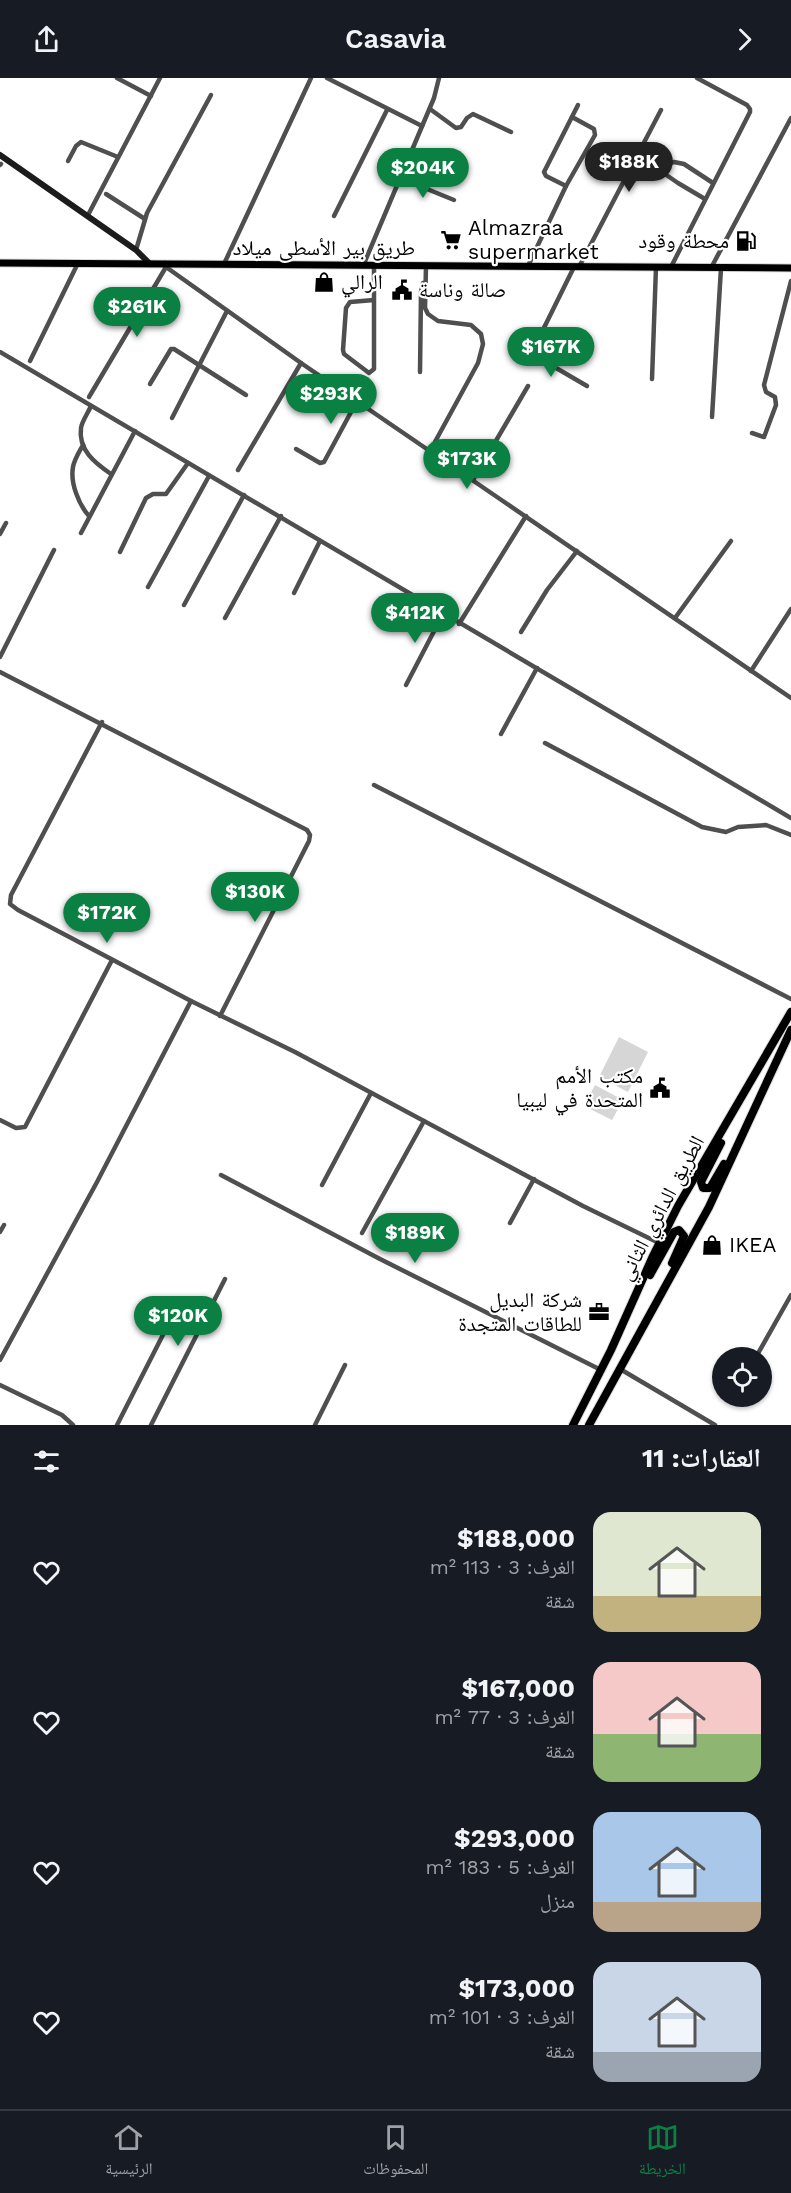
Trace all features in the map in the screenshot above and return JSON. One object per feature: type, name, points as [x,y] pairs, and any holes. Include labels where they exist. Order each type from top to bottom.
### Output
[{"type":"highway","name":"الطريق الدائري الثاني","points":[[573,1425],[611,1350],[659,1243],[700,1167],[745,1094],[791,1012]]},
{"type":"highway","name":"الطريق الدائري الثاني","points":[[589,1425],[709,1207],[790,1034]]},
{"type":"highway","points":[[741,1137],[713,1185],[707,1189],[703,1188],[701,1182],[703,1177],[745,1094]]},
{"type":"highway","points":[[611,1350],[656,1263],[674,1232],[679,1230],[684,1236],[653,1307]]},
{"type":"main road","points":[[0,155],[88,215],[136,250],[150,264]]},
{"type":"main road","name":"طريق بير الأسطى ميلاد","points":[[0,262],[791,268]]},
{"type":"street","points":[[117,78],[151,96]]},
{"type":"street","points":[[88,215],[160,78]]},
{"type":"street","points":[[224,264],[311,78]]},
{"type":"street","points":[[327,78],[422,126]]},
{"type":"street","points":[[363,266],[430,109],[439,78]]},
{"type":"street","points":[[671,267],[750,109],[747,105],[696,78]]},
{"type":"street","points":[[136,250],[145,219],[211,94]]},
{"type":"street","points":[[566,186],[546,176],[544,172],[578,105]]},
{"type":"street","points":[[430,109],[456,128],[461,127],[473,114],[511,132]]},
{"type":"street","points":[[334,216],[387,110]]},
{"type":"street","points":[[587,386],[532,352],[661,110]]},
{"type":"street","points":[[528,266],[566,186],[595,135],[594,129],[572,117]]},
{"type":"street","points":[[711,268],[791,118]]},
{"type":"street","points":[[68,161],[76,146],[81,142],[118,157]]},
{"type":"street","points":[[636,157],[659,166],[674,162],[684,164],[713,183]]},
{"type":"street","points":[[659,166],[659,170],[666,176],[705,199]]},
{"type":"street","points":[[400,178],[454,200]]},
{"type":"street","points":[[106,194],[145,219]]},
{"type":"street","points":[[30,361],[78,263]]},
{"type":"street","points":[[89,397],[166,265],[300,363],[791,698]]},
{"type":"street","points":[[374,266],[374,300],[374,369],[369,373],[347,357],[343,350],[346,308],[350,302],[374,300]]},
{"type":"street","points":[[426,266],[425,308],[428,314],[444,323],[471,325],[481,334],[483,345],[478,363],[430,451]]},
{"type":"street","points":[[652,379],[656,267]]},
{"type":"street","points":[[712,417],[721,268]]},
{"type":"street","points":[[420,372],[421,292],[425,281]]},
{"type":"street","points":[[752,433],[764,437],[776,405],[775,398],[766,392],[764,385],[791,282]]},
{"type":"street","points":[[172,418],[227,311]]},
{"type":"street","points":[[150,384],[171,349],[246,396]]},
{"type":"street","points":[[0,352],[791,818]]},
{"type":"street","points":[[238,470],[300,363]]},
{"type":"street","points":[[472,480],[528,386]]},
{"type":"street","points":[[296,449],[320,464],[324,462],[357,401]]},
{"type":"street","points":[[89,516],[81,506],[73,478],[73,468],[82,445],[81,428],[91,406]]},
{"type":"street","points":[[81,532],[135,431]]},
{"type":"street","points":[[82,445],[86,452],[111,474]]},
{"type":"street","points":[[120,552],[146,498],[153,494],[166,494],[188,463]]},
{"type":"street","points":[[148,587],[208,476]]},
{"type":"street","points":[[184,605],[244,495]]},
{"type":"street","points":[[225,618],[281,516]]},
{"type":"street","points":[[459,624],[526,516]]},
{"type":"street","points":[[0,534],[6,523]]},
{"type":"street","points":[[294,593],[320,541]]},
{"type":"street","points":[[675,618],[731,541]]},
{"type":"street","points":[[0,657],[54,550]]},
{"type":"street","points":[[521,632],[546,590],[577,551]]},
{"type":"street","points":[[751,671],[791,609]]},
{"type":"street","points":[[406,685],[443,614]]},
{"type":"street","points":[[501,734],[537,668]]},
{"type":"street","points":[[0,672],[102,722],[306,829],[310,835],[220,1016]]},
{"type":"street","points":[[102,722],[10,900],[13,907],[659,1243]]},
{"type":"street","points":[[545,743],[702,827],[726,832],[738,827],[766,825],[791,835]]},
{"type":"street","points":[[374,785],[791,999]]},
{"type":"street","points":[[0,1120],[16,1128],[25,1127],[112,960]]},
{"type":"street","points":[[0,1360],[97,1182],[191,1001]]},
{"type":"street","points":[[322,1185],[371,1093]]},
{"type":"street","points":[[362,1233],[423,1121]]},
{"type":"street","points":[[221,1175],[380,1259],[601,1370]]},
{"type":"street","points":[[510,1223],[534,1179]]},
{"type":"street","points":[[0,1232],[4,1225]]},
{"type":"street","points":[[151,1425],[225,1280]]},
{"type":"street","points":[[762,1347],[791,1295]]},
{"type":"street","points":[[117,1425],[170,1323]]},
{"type":"street","points":[[315,1425],[345,1365]]},
{"type":"street","points":[[620,1369],[715,1425]]},
{"type":"street","points":[[0,1385],[62,1415],[73,1425]]},
{"type":"shaded area","points":[[619,1037],[648,1052],[628,1092],[599,1077]]},
{"type":"shaded area","points":[[595,1085],[623,1100],[612,1120],[584,1106]]},
{"type":"place","name":"Almazraa supermarket","points":[[451,240]]},
{"type":"place","name":"محطة وقود","points":[[746,241]]},
{"type":"place","name":"الرالي","points":[[324,282]]},
{"type":"place","name":"صالة وناسة","points":[[402,290]]},
{"type":"place","name":"مكتب الأمم المتحدة في ليبيا","points":[[660,1088]]},
{"type":"place","name":"IKEA","points":[[712,1245]]},
{"type":"place","name":"شركة البديل للطاقات المتجدة","points":[[599,1312]]}]
